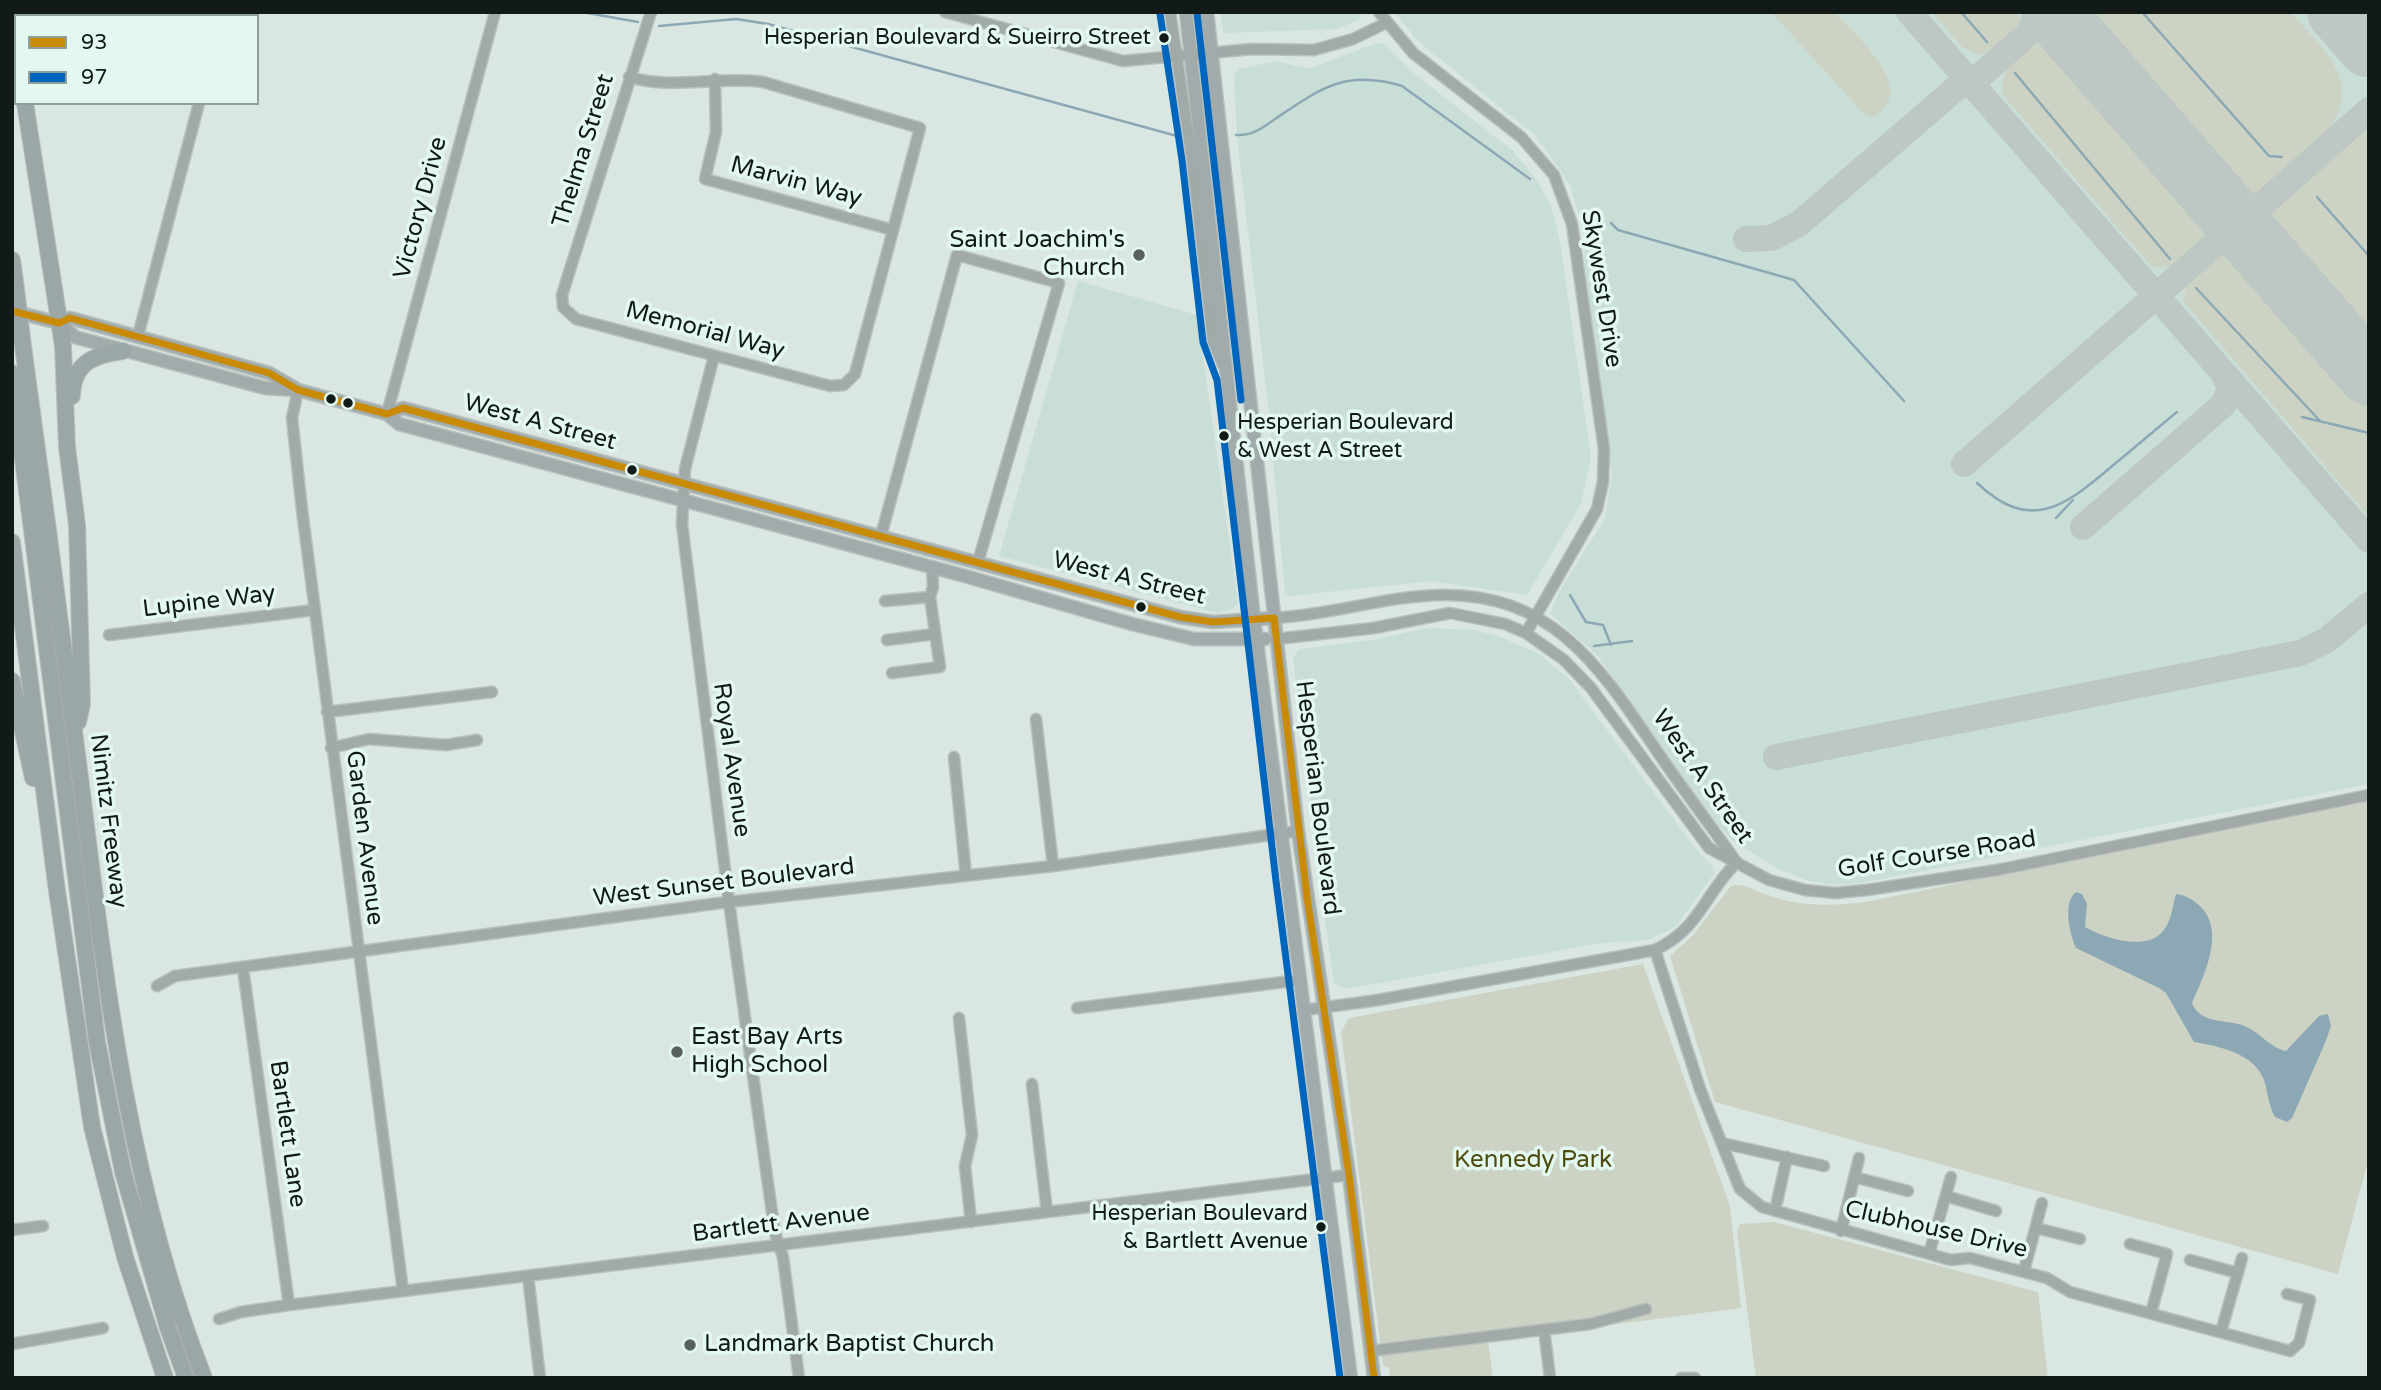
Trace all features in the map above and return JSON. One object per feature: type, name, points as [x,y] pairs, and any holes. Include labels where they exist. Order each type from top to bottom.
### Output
[{"type":"highway","points":[[25,105],[60,323],[67,447],[78,538],[82,704],[75,735]]},
{"type":"highway","name":"Nimitz Freeway","points":[[12,260],[107,995],[128,1119],[161,1249],[204,1378]]},
{"type":"highway","points":[[73,486],[74,378],[87,360],[123,351]]},
{"type":"highway","points":[[12,373],[97,1042],[123,1172],[168,1328],[186,1378]]},
{"type":"highway","points":[[12,542],[57,891],[92,1127],[125,1257],[164,1378]]},
{"type":"highway","points":[[12,681],[57,891]]},
{"type":"main road","name":"Hesperian Boulevard","points":[[1186,12],[1254,619],[1351,1378]]},
{"type":"main road","name":"Hesperian Boulevard","points":[[1207,12],[1298,831],[1349,1175],[1374,1378]]},
{"type":"main road","name":"West A Street","points":[[12,311],[60,323],[68,334],[123,351],[265,388],[298,390],[387,414],[399,424],[965,576],[1069,607],[1194,639],[1276,639]]},
{"type":"main road","name":"West A Street","points":[[60,323],[70,318],[269,373],[298,390]]},
{"type":"main road","points":[[82,339],[103,335],[124,340],[138,337]]},
{"type":"main road","name":"West A Street","points":[[387,414],[403,408],[1199,620],[1274,618]]},
{"type":"main road","points":[[965,576],[978,562]]},
{"type":"main road","points":[[1069,607],[1092,593]]},
{"type":"street","name":"Victory Drive","points":[[387,414],[495,12]]},
{"type":"street","name":"Thelma Street","points":[[561,303],[651,12]]},
{"type":"street","name":"Hesperian Boulevard","points":[[1170,12],[1192,159],[1213,341],[1227,377]]},
{"type":"street","name":"Skywest Drive","points":[[1379,12],[1386,23],[1427,65],[1531,146],[1554,175],[1570,214],[1604,449],[1603,482],[1592,519],[1526,633]]},
{"type":"street","points":[[948,13],[1123,61],[1212,52],[1314,50],[1353,39],[1386,23]]},
{"type":"street","points":[[629,77],[664,83],[715,79],[763,82],[920,128],[893,230]]},
{"type":"street","name":"Marvin Way","points":[[715,79],[716,132],[705,179],[893,230]]},
{"type":"street","points":[[138,337],[198,105]]},
{"type":"street","name":"Memorial Way","points":[[561,303],[565,312],[576,318],[830,386],[844,385],[855,374],[893,230]]},
{"type":"street","points":[[881,536],[957,255],[1059,283],[978,562]]},
{"type":"street","name":"Royal Avenue","points":[[714,356],[685,469],[682,524],[698,673],[766,1177],[799,1378]]},
{"type":"street","name":"Garden Avenue","points":[[298,390],[292,418],[314,610],[403,1291]]},
{"type":"street","points":[[892,673],[940,667],[930,597],[932,567]]},
{"type":"street","name":"West A Street","points":[[1274,618],[1445,594],[1490,600],[1535,617],[1573,642],[1604,674],[1704,820],[1737,862]]},
{"type":"street","points":[[885,601],[930,597]]},
{"type":"street","name":"Lupine Way","points":[[110,635],[314,610]]},
{"type":"street","name":"West A Street","points":[[1276,639],[1374,628],[1450,613],[1506,624],[1526,633],[1564,660],[1584,681],[1709,848],[1737,862]]},
{"type":"street","points":[[887,640],[935,634]]},
{"type":"street","points":[[327,712],[492,692]]},
{"type":"street","points":[[1035,719],[1053,866]]},
{"type":"street","points":[[331,748],[369,739],[446,745],[477,740]]},
{"type":"street","points":[[954,757],[966,876]]},
{"type":"street","name":"Golf Course Road","points":[[1737,862],[1769,880],[1792,887],[1835,893],[1856,891],[1997,870],[2369,796]]},
{"type":"street","name":"West Sunset Boulevard","points":[[156,986],[175,976],[729,902],[1053,866],[1298,831]]},
{"type":"street","points":[[1305,1010],[1324,1009],[1655,950],[1674,941],[1688,929],[1737,862]]},
{"type":"street","name":"Clubhouse Drive","points":[[1655,950],[1700,1089],[1741,1189],[1753,1202],[1774,1213],[1951,1260],[1970,1258],[2047,1278],[2070,1292],[2290,1351],[2299,1343],[2310,1300],[2287,1294]]},
{"type":"street","name":"Bartlett Lane","points":[[243,968],[289,1305]]},
{"type":"street","points":[[1077,1008],[1300,980]]},
{"type":"street","points":[[959,1018],[972,1135],[965,1166],[971,1222]]},
{"type":"street","points":[[1032,1084],[1047,1212]]},
{"type":"street","points":[[1723,1143],[1824,1166]]},
{"type":"street","points":[[1777,1202],[1787,1157]]},
{"type":"street","points":[[1841,1231],[1859,1158]]},
{"type":"street","name":"Bartlett Avenue","points":[[219,1319],[242,1312],[289,1305],[1349,1175]]},
{"type":"street","points":[[1854,1177],[1908,1191]]},
{"type":"street","points":[[1929,1254],[1951,1177]]},
{"type":"street","points":[[1946,1196],[1996,1211]]},
{"type":"street","points":[[2024,1272],[2042,1203]]},
{"type":"street","points":[[12,1230],[43,1226]]},
{"type":"street","points":[[2036,1228],[2080,1239]]},
{"type":"street","points":[[2130,1244],[2167,1254],[2151,1314]]},
{"type":"street","points":[[2221,1332],[2242,1258]]},
{"type":"street","points":[[2190,1260],[2238,1273]]},
{"type":"street","points":[[528,1276],[540,1378]]},
{"type":"street","points":[[1370,1351],[1590,1324],[1646,1309]]},
{"type":"street","points":[[12,1344],[103,1328]]},
{"type":"street","points":[[1545,1337],[1550,1378]]},
{"type":"street","points":[[1681,1378],[1695,1378]]},
{"type":"shaded area","points":[[1221,12],[1362,12],[1359,20],[1336,29],[1223,33]]},
{"type":"shaded area","points":[[1394,12],[2369,12],[2369,784],[1861,883],[1833,885],[1809,881],[1776,868],[1732,840],[1707,813],[1597,655],[1550,614],[1559,592],[1604,520],[1612,477],[1585,272],[1584,232],[1570,185],[1536,136],[1419,42]]},
{"type":"shaded area","points":[[1377,43],[1385,44],[1417,76],[1512,150],[1537,180],[1552,209],[1560,242],[1591,458],[1581,504],[1527,595],[1430,581],[1290,596],[1285,593],[1269,414],[1237,136],[1234,75],[1239,69],[1276,61],[1309,69]]},
{"type":"shaded area","points":[[1078,281],[1197,315],[1238,602],[1233,609],[1218,613],[999,556]]},
{"type":"shaded area","points":[[1427,628],[1474,630],[1501,637],[1539,654],[1569,679],[1699,853],[1713,866],[1714,874],[1675,927],[1648,940],[1601,943],[1346,989],[1334,983],[1293,657],[1300,649],[1379,639]]},
{"type":"green space","points":[[1771,12],[1835,12],[1880,63],[1888,78],[1890,92],[1886,105],[1873,117],[1864,114]]},
{"type":"green space","points":[[1932,12],[2019,12],[2021,21],[2003,42],[1978,55],[1962,47]]},
{"type":"green space","points":[[2083,12],[2290,12],[2331,59],[2342,87],[2341,105],[2333,123],[2305,155],[2257,193],[2246,195]]},
{"type":"green space","points":[[2043,44],[2057,50],[2207,221],[2207,236],[2181,260],[2166,267],[2150,265],[2003,95],[2003,77],[2012,62],[2026,50]]},
{"type":"green space","points":[[2369,128],[2369,340],[2276,233],[2269,218],[2277,205]]},
{"type":"green space","points":[[2221,252],[2231,252],[2369,410],[2369,517],[2183,301],[2187,282]]},
{"type":"green space","points":[[2369,801],[2369,1157],[2338,1274],[1715,1102],[1670,956],[1693,935],[1731,886],[1745,886],[1779,899],[1804,904],[1865,902]]},
{"type":"green space","name":"Kennedy Park","points":[[1643,964],[1730,1206],[1741,1308],[1488,1341],[1493,1378],[1390,1378],[1389,1368],[1383,1366],[1341,1032],[1349,1018]]},
{"type":"green space","points":[[1774,1222],[2038,1292],[2048,1378],[1756,1378],[1737,1231],[1740,1224]]},
{"type":"water","points":[[2076,892],[2082,894],[2087,904],[2085,927],[2125,941],[2146,941],[2163,931],[2170,918],[2176,894],[2189,898],[2200,906],[2208,916],[2212,941],[2207,967],[2192,1003],[2207,1017],[2242,1025],[2275,1047],[2286,1051],[2319,1016],[2328,1014],[2331,1026],[2292,1118],[2287,1122],[2275,1117],[2264,1080],[2252,1063],[2234,1052],[2194,1042],[2166,993],[2076,948],[2068,911],[2069,903]]},
{"type":"waterway","points":[[582,12],[638,22]]},
{"type":"waterway","points":[[1961,12],[1987,42]]},
{"type":"waterway","points":[[2142,12],[2269,156],[2282,157]]},
{"type":"waterway","points":[[659,26],[736,19],[768,24],[1177,136]]},
{"type":"waterway","points":[[2015,73],[2170,259]]},
{"type":"waterway","points":[[1236,135],[1257,131],[1321,90],[1349,81],[1382,81],[1402,86],[1530,179]]},
{"type":"waterway","points":[[2317,197],[2369,256]]},
{"type":"waterway","points":[[1611,223],[1618,230],[1794,280],[1904,401]]},
{"type":"waterway","points":[[2196,288],[2320,421]]},
{"type":"waterway","points":[[1977,483],[1996,498],[2014,507],[2046,509],[2078,493],[2177,412]]},
{"type":"waterway","points":[[2302,417],[2369,433]]},
{"type":"waterway","points":[[2056,518],[2073,500]]},
{"type":"waterway","points":[[1570,595],[1586,622],[1603,625],[1611,645]]},
{"type":"waterway","points":[[1594,646],[1632,641]]},
{"type":"taxiway","points":[[1909,12],[2369,540]]},
{"type":"taxiway","points":[[2038,12],[2029,33],[2041,28],[2062,31],[2080,44],[2104,71],[2071,30],[2067,12]]},
{"type":"taxiway","points":[[2338,12],[2369,49]]},
{"type":"taxiway","points":[[1746,239],[1772,238],[1800,223],[1954,90],[1981,75],[2029,33]]},
{"type":"taxiway","points":[[2261,204],[2250,209],[2229,205],[2210,191],[2186,165],[2209,192],[2220,212],[2222,223],[2214,245],[2235,239],[2245,242],[2263,255],[2287,280],[2267,258],[2257,241],[2252,222],[2254,212],[2369,110]]},
{"type":"taxiway","points":[[1964,464],[2214,245]]},
{"type":"taxiway","points":[[2083,527],[2224,404],[2230,388],[2223,373]]},
{"type":"taxiway","points":[[1776,757],[2300,653],[2327,640],[2369,605]]},
{"type":"runway","points":[[2053,12],[2369,374]]},
{"type":"runway","points":[[2339,12],[2369,46]]},
{"type":"transit line","name":"97","points":[[1197,13],[1241,400]]},
{"type":"transit line","name":"97","points":[[1160,14],[1182,160],[1203,342],[1217,380],[1276,881],[1340,1378]]},
{"type":"transit line","name":"93","points":[[12,311],[59,323],[70,318],[269,373],[298,390],[387,414],[403,408],[1180,617],[1213,622],[1274,618],[1307,897],[1349,1175],[1374,1378]]},
{"type":"place","name":"Hesperian Boulevard & Sueirro Street","points":[[1164,38]]},
{"type":"place","name":"Saint Joachim's Church","points":[[1139,255]]},
{"type":"place","name":"Hesperian Boulevard & West A Street","points":[[1224,436]]},
{"type":"place","name":"East Bay Arts High School","points":[[677,1052]]},
{"type":"place","name":"Hesperian Boulevard & Bartlett Avenue","points":[[1321,1227]]},
{"type":"place","name":"Landmark Baptist Church","points":[[690,1345]]}]
